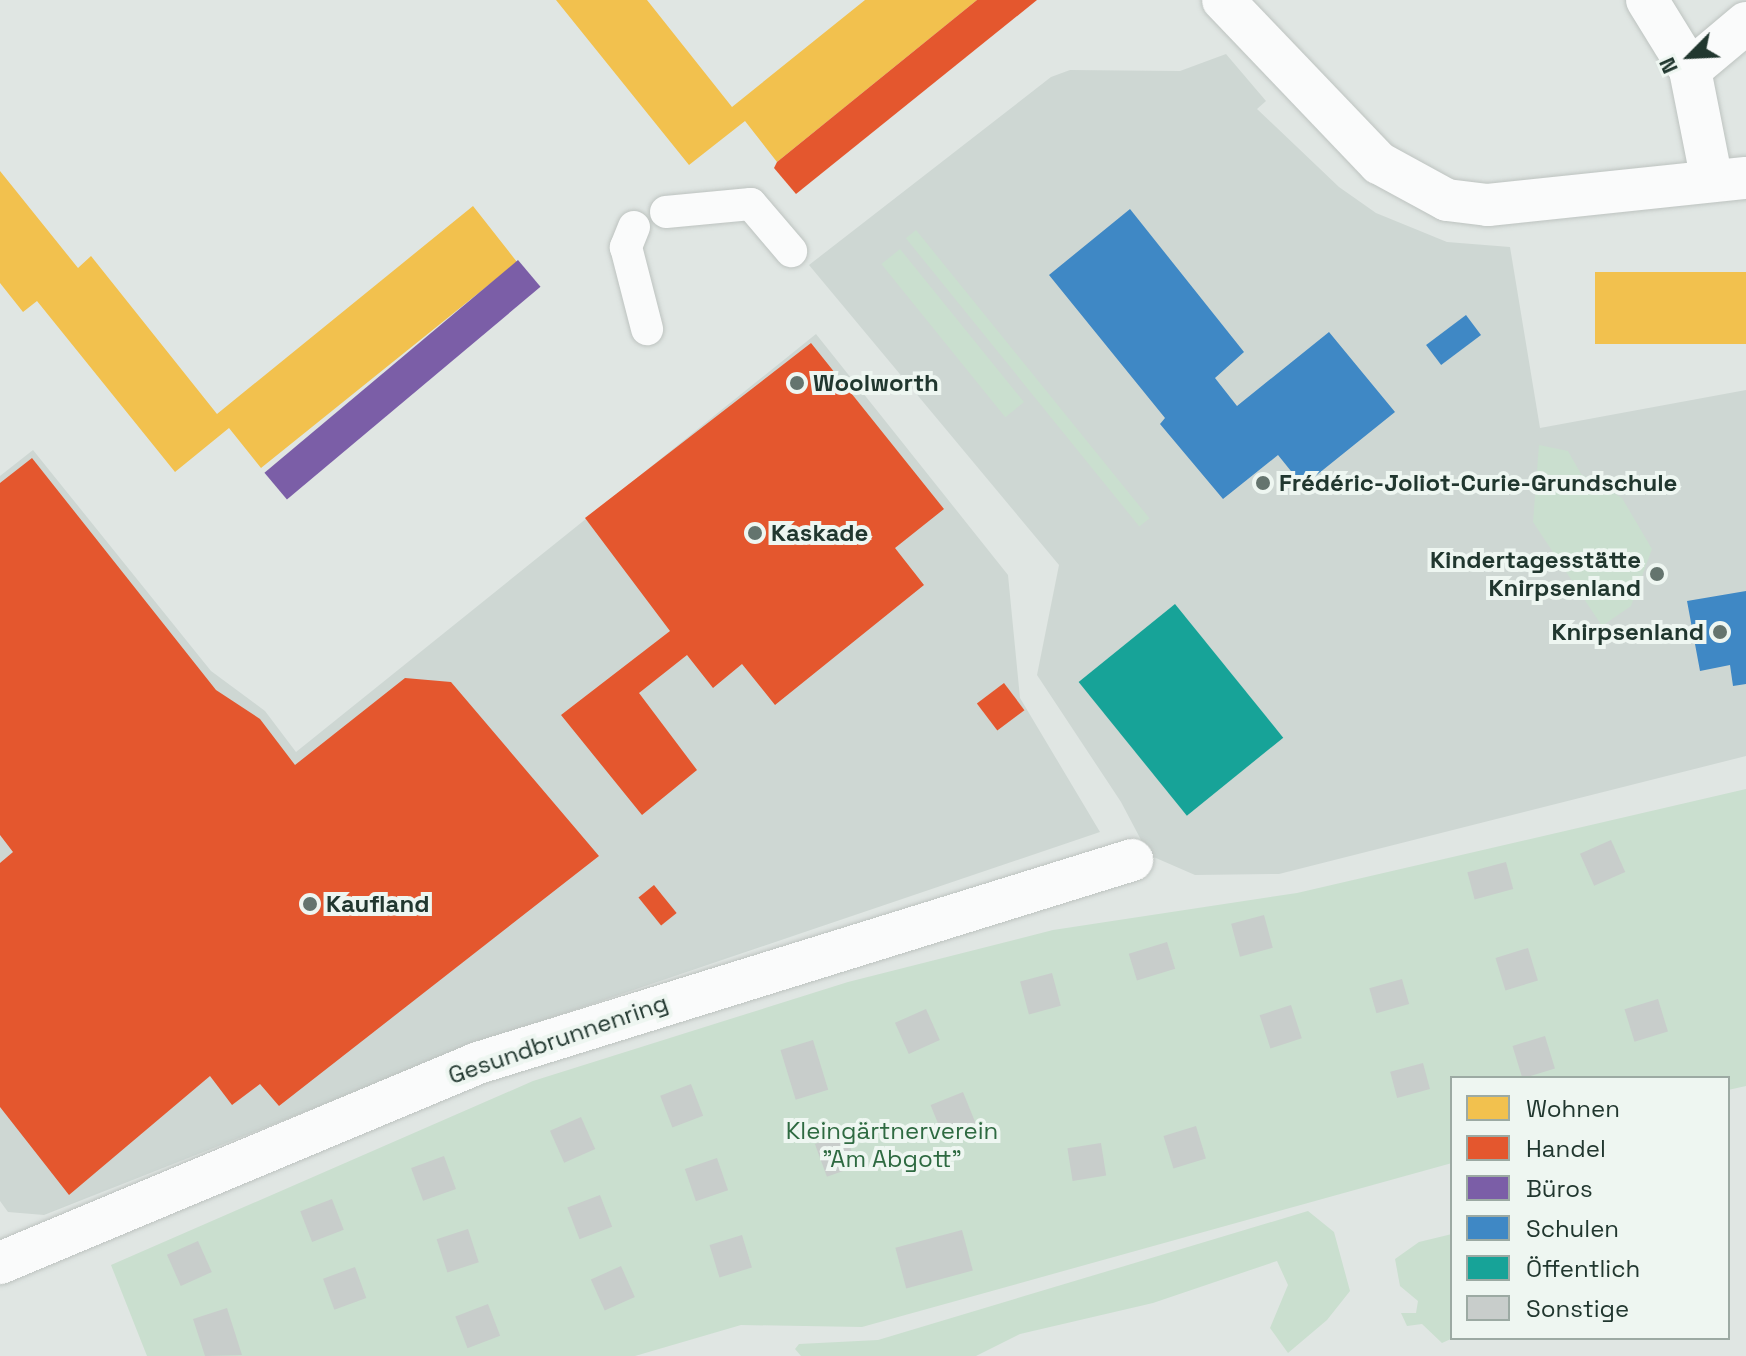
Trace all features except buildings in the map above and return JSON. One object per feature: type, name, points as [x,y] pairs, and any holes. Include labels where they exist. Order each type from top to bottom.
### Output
[{"type":"street","points":[[1223,0],[1379,163],[1447,200],[1488,205],[1729,180],[1690,70],[1647,0]]},
{"type":"street","points":[[1690,70],[1746,23]]},
{"type":"street","points":[[647,329],[626,247],[649,220],[751,204],[791,251]]},
{"type":"street","name":"Gesundbrunnenring","points":[[0,1263],[478,1063],[1132,860]]},
{"type":"shaded area","name":"Frédéric-Joliot-Curie-Grundschule","points":[[1226,54],[1266,101],[1257,109],[1339,187],[1376,213],[1447,242],[1510,247],[1540,428],[1746,390],[1746,756],[1279,874],[1195,875],[1149,855],[1121,802],[1037,675],[1059,565],[809,265],[1051,77],[1070,70],[1180,71]]},
{"type":"shaded area","points":[[816,334],[1008,575],[1020,698],[1100,832],[492,1038],[44,1215],[8,1212],[0,1201],[0,476],[33,450],[211,671],[265,711],[296,752]]},
{"type":"green space","points":[[916,230],[1149,518],[1139,527],[906,238]]},
{"type":"green space","points":[[900,249],[1024,402],[1005,417],[881,264]]},
{"type":"green space","points":[[1539,445],[1568,451],[1581,474],[1622,498],[1652,549],[1631,606],[1602,626],[1533,522]]},
{"type":"green space","name":"Kleingärtnerverein \"Am Abgott\"","points":[[1746,789],[1746,1086],[1730,1090],[1730,1076],[1450,1076],[1450,1164],[862,1327],[741,1325],[635,1356],[147,1356],[111,1265],[533,1081],[848,982],[1053,930],[1297,893]]},
{"type":"green space","points":[[1308,1211],[1334,1232],[1350,1291],[1327,1320],[1288,1353],[1270,1328],[1288,1285],[1277,1261],[1153,1303],[1020,1334],[976,1356],[801,1356],[795,1349],[799,1344],[878,1340]]},
{"type":"green space","points":[[1450,1234],[1450,1339],[1442,1343],[1422,1324],[1407,1326],[1401,1313],[1416,1313],[1418,1301],[1400,1286],[1395,1259],[1419,1242]]},
{"type":"place","name":"Woolworth","points":[[797,383]]},
{"type":"place","name":"Frédéric-Joliot-Curie-Grundschule","points":[[1263,483]]},
{"type":"place","name":"Kaskade","points":[[755,533]]},
{"type":"place","name":"Kindertagesstätte Knirpsenland","points":[[1657,574]]},
{"type":"place","name":"Knirpsenland","points":[[1720,632]]},
{"type":"place","name":"Kaufland","points":[[310,904]]}]
